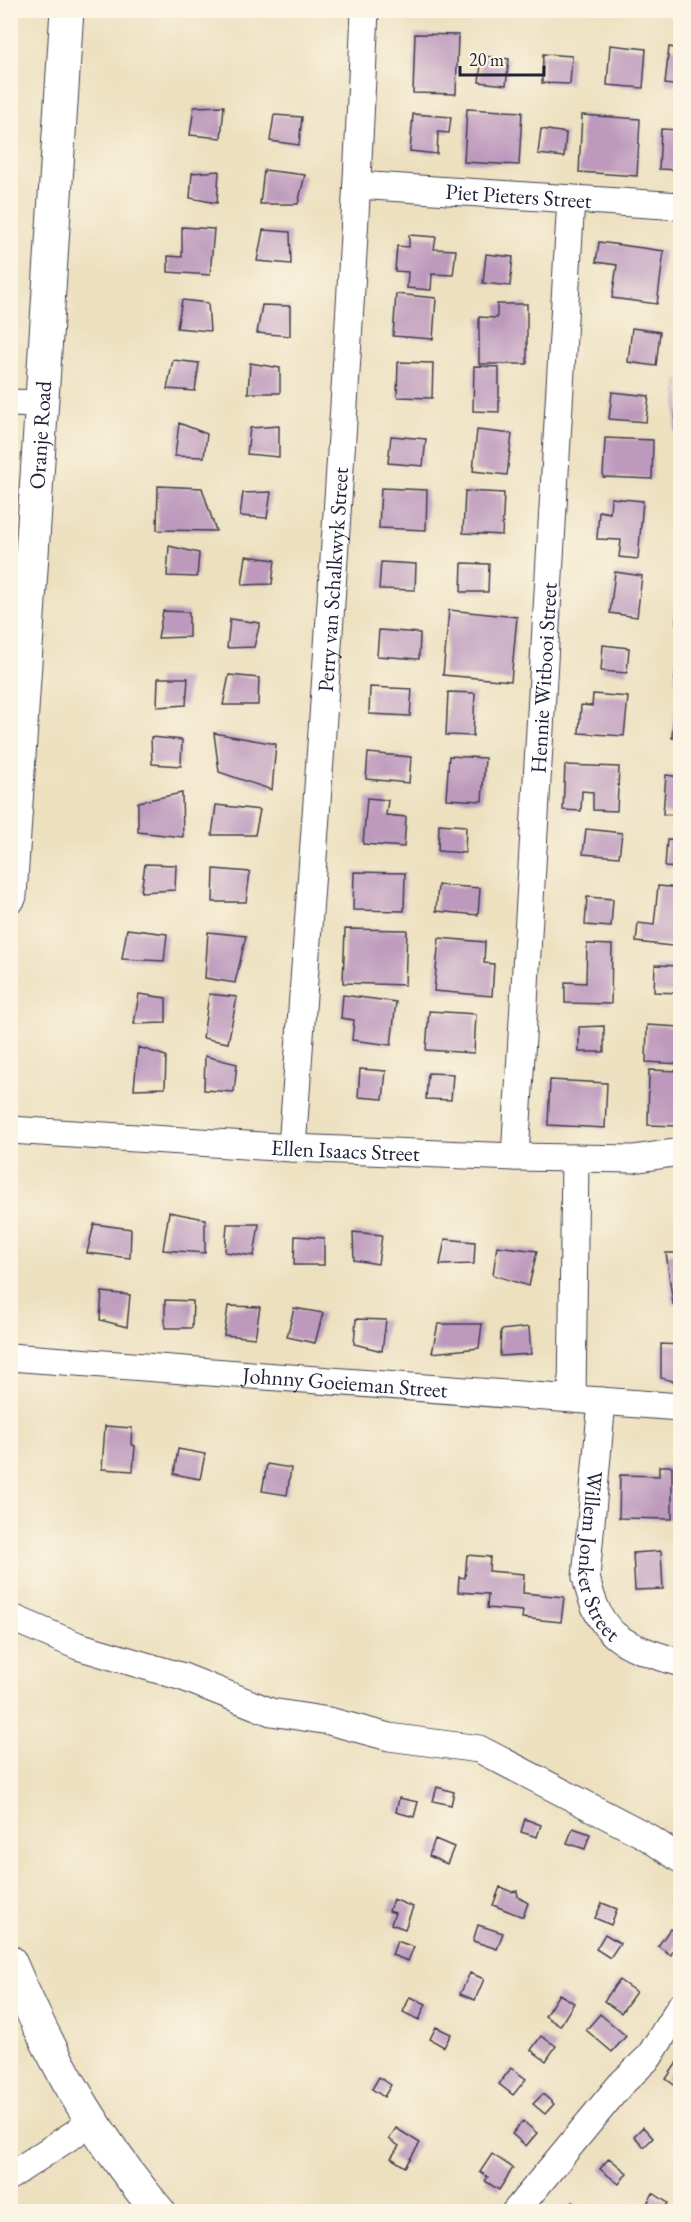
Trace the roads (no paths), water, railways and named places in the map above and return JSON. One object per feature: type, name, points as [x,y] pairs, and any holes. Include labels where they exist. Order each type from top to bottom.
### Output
[{"type":"street","name":"Oranje Road","points":[[10,896],[67,10]]},
{"type":"street","name":"Perry van Schalkwyk Street","points":[[292,1148],[327,652],[357,184],[365,10]]},
{"type":"street","name":"Piet Pieters Street","points":[[357,184],[681,206]]},
{"type":"street","name":"Hennie Witbooi Street","points":[[516,1157],[571,199]]},
{"type":"street","points":[[10,403],[43,404]]},
{"type":"street","name":"Ellen Isaacs Street","points":[[10,1130],[292,1148],[516,1157],[633,1159],[681,1152]]},
{"type":"street","points":[[572,1398],[575,1158]]},
{"type":"street","name":"Johnny Goeieman Street","points":[[10,1357],[681,1407]]},
{"type":"street","name":"Willem Jonker Street","points":[[602,1401],[586,1577],[591,1599],[599,1617],[611,1633],[625,1643],[642,1651],[681,1663]]},
{"type":"street","points":[[10,1617],[78,1646],[183,1677],[271,1712],[329,1721],[389,1737],[479,1749],[646,1836],[681,1859]]},
{"type":"street","points":[[12,1967],[28,2006],[60,2068],[93,2122],[138,2187],[159,2211]]},
{"type":"street","points":[[515,2211],[620,2085],[649,2057],[681,2007]]},
{"type":"street","points":[[10,2176],[93,2122]]}]
